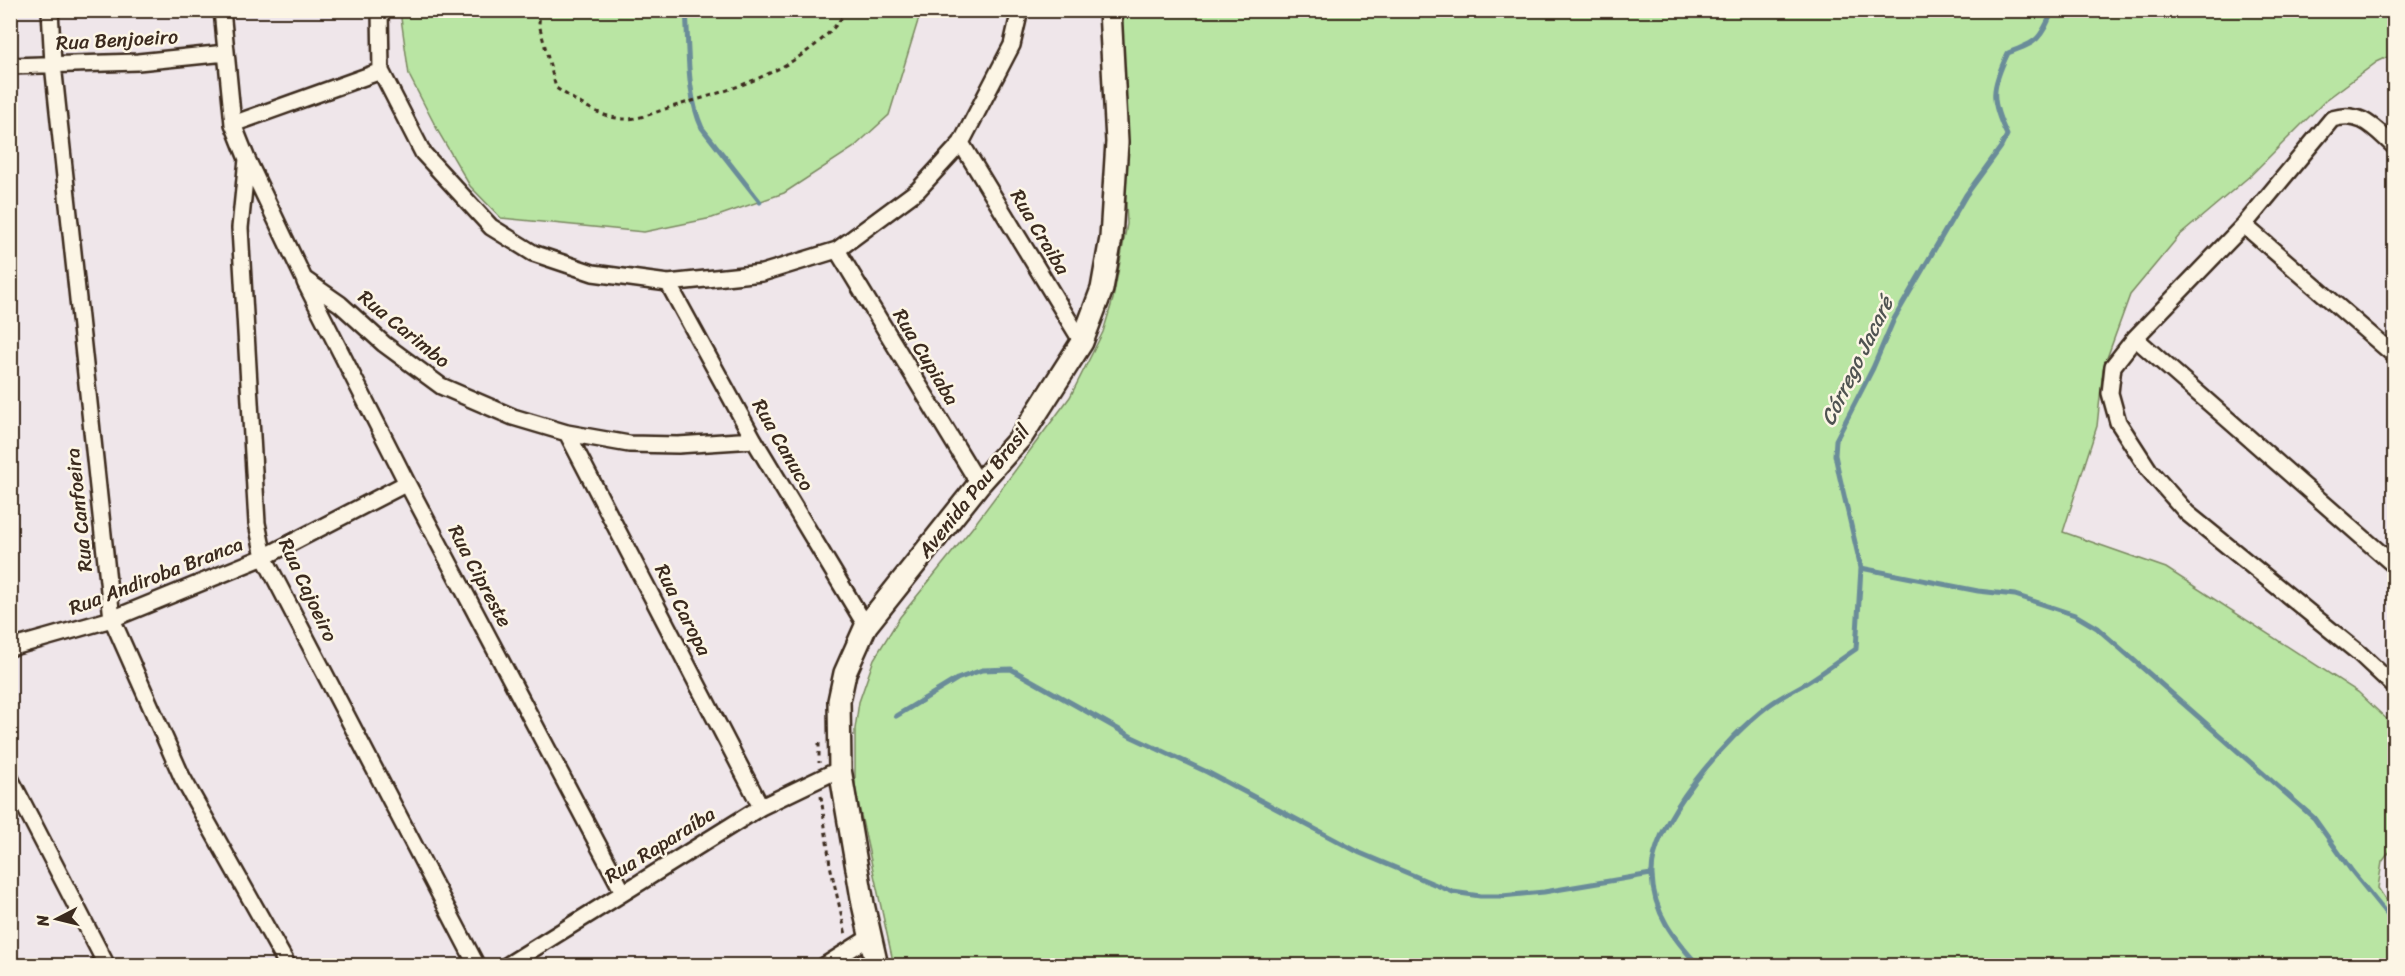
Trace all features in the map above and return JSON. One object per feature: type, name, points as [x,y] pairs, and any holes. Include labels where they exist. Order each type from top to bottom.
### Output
[{"type":"main road","name":"Avenida Pau Brasil","points":[[877,966],[840,769],[839,701],[845,673],[866,626],[979,484],[1022,436],[1082,342],[1102,289],[1111,237],[1117,142],[1110,10]]},
{"type":"street","name":"Rua Canfoeira","points":[[50,10],[53,64],[112,619],[182,777],[288,966]]},
{"type":"street","points":[[222,10],[233,124],[381,71]]},
{"type":"street","points":[[380,10],[381,71],[423,153],[491,227],[533,253],[593,273],[668,283],[762,273],[837,250],[918,190],[961,143],[1012,45],[1020,10]]},
{"type":"street","name":"Rua Benjoeiro","points":[[10,66],[138,62],[226,53]]},
{"type":"street","points":[[2394,146],[2355,116],[2332,119],[2244,225],[2135,338],[2113,366],[2110,393],[2118,422],[2149,470],[2187,513],[2360,654],[2394,686]]},
{"type":"street","name":"Rua Carimbo","points":[[233,124],[247,159],[304,279],[340,304],[384,344],[441,386],[513,417],[567,433],[629,444],[678,445],[754,440]]},
{"type":"street","name":"Rua Craiba","points":[[961,143],[1082,342]]},
{"type":"street","name":"Rua Cajoeiro","points":[[247,159],[240,228],[257,523],[264,557],[477,966]]},
{"type":"street","points":[[2244,225],[2394,355]]},
{"type":"street","name":"Rua Cupiaba","points":[[837,250],[979,484]]},
{"type":"street","name":"Rua Cipreste","points":[[304,279],[407,483],[623,892]]},
{"type":"street","name":"Rua Canuco","points":[[668,283],[754,440],[866,626]]},
{"type":"street","points":[[2135,338],[2394,565]]},
{"type":"street","name":"Rua Caropa","points":[[567,433],[761,807]]},
{"type":"street","name":"Rua Andiroba Branca","points":[[10,648],[112,619],[264,557],[407,483]]},
{"type":"street","name":"Rua Raparaíba","points":[[506,966],[761,807],[840,769]]},
{"type":"street","points":[[10,778],[107,966]]},
{"type":"street","points":[[824,966],[870,937]]},
{"type":"path","points":[[540,10],[539,24],[556,88],[594,112],[627,119],[728,92],[804,55],[836,28],[847,10]]},
{"type":"green space","points":[[400,10],[921,11],[889,115],[853,148],[784,193],[712,218],[644,232],[501,218],[470,186],[409,75]]},
{"type":"green space","points":[[1117,11],[2394,11],[2394,54],[2377,62],[2326,100],[2251,175],[2179,236],[2130,295],[2103,369],[2097,426],[2063,532],[2166,568],[2358,692],[2394,726],[2394,846],[2382,862],[2378,888],[2394,912],[2394,965],[894,966],[855,788],[855,729],[859,702],[874,659],[900,617],[972,528],[1070,397],[1103,332],[1113,299],[1127,224]]},
{"type":"waterway","points":[[686,10],[691,86],[702,128],[760,202]]},
{"type":"waterway","name":"Córrego Jacaré","points":[[1699,966],[1666,925],[1656,901],[1652,875],[1655,854],[1664,831],[1678,806],[1733,737],[1773,702],[1856,649],[1861,568],[1835,455],[1836,440],[1873,368],[1894,319],[1966,195],[2001,147],[2007,135],[1995,103],[1995,94],[1998,76],[2008,53],[2037,39],[2053,10]]},
{"type":"waterway","points":[[1861,568],[1978,591],[2015,595],[2075,615],[2097,628],[2314,818],[2351,870],[2394,923]]},
{"type":"waterway","points":[[896,716],[957,679],[982,670],[1011,669],[1132,737],[1207,772],[1360,853],[1453,892],[1502,896],[1544,892],[1651,874]]}]
